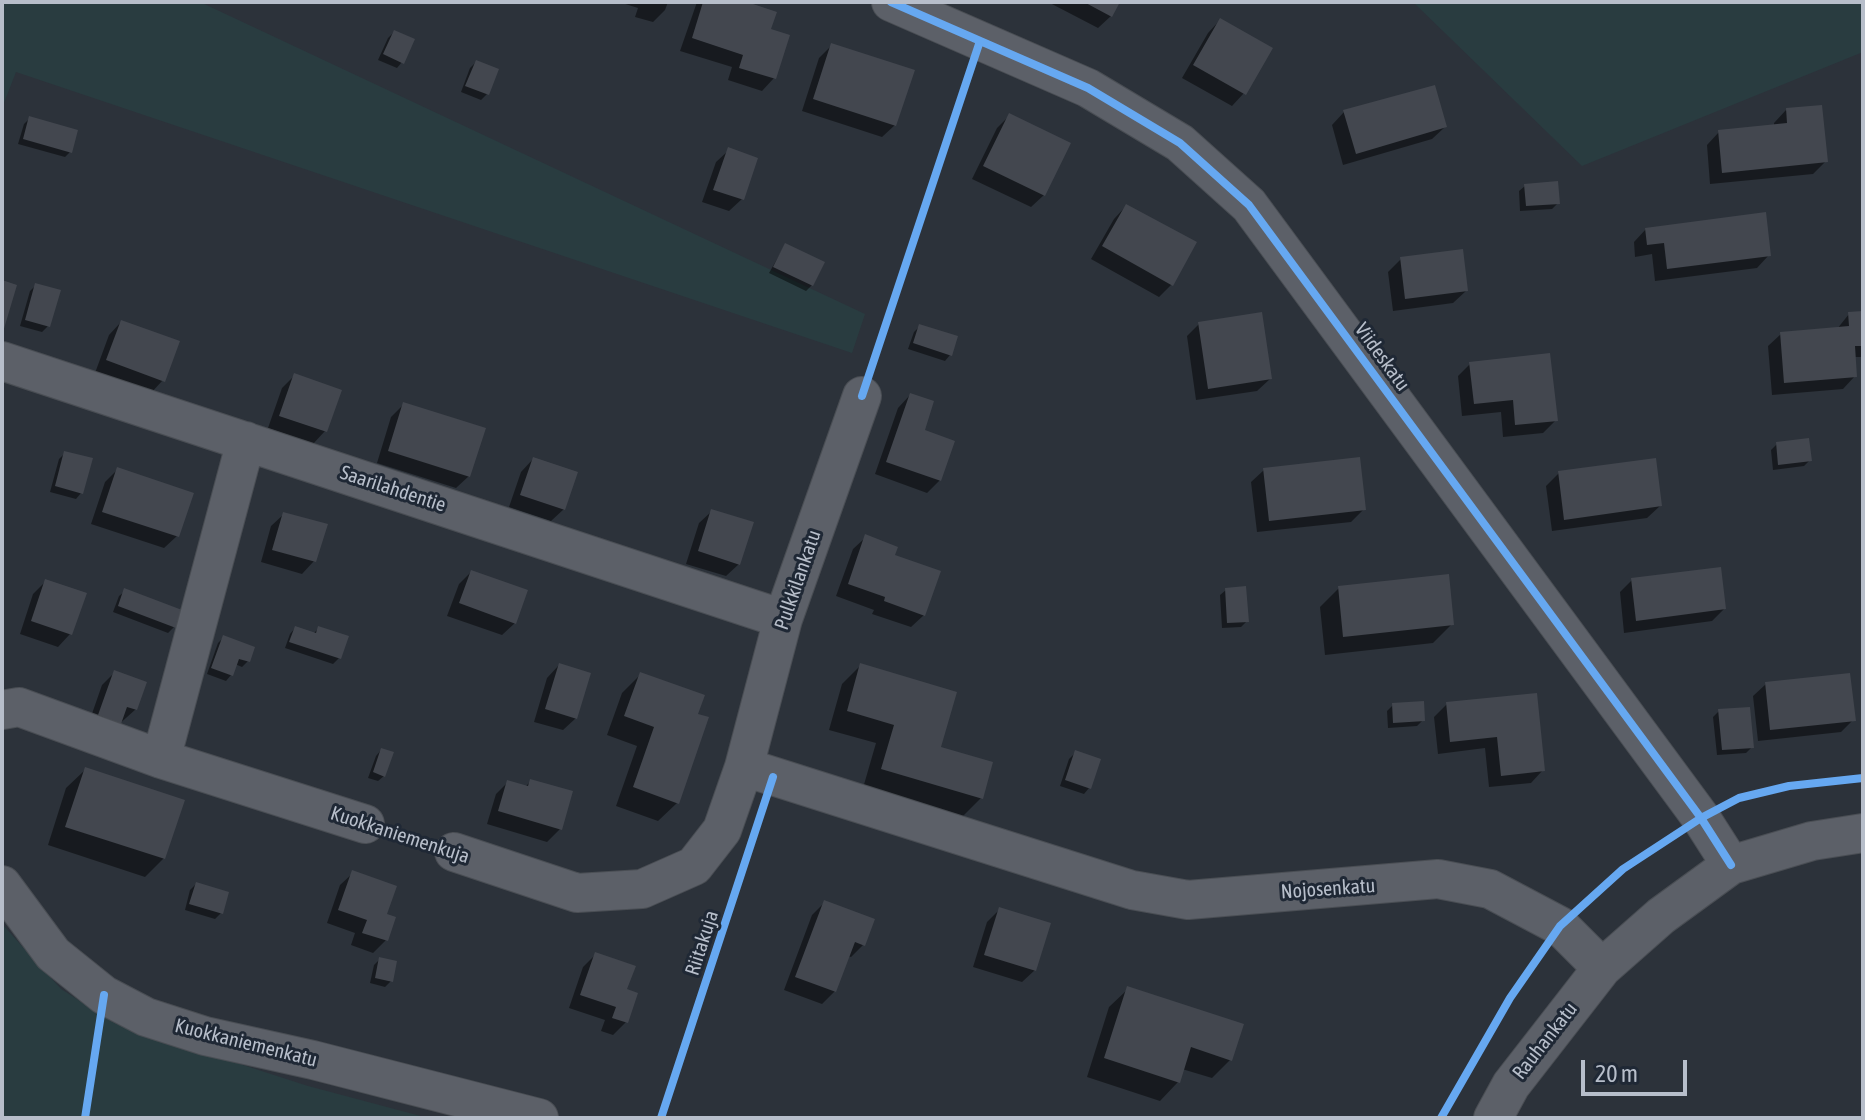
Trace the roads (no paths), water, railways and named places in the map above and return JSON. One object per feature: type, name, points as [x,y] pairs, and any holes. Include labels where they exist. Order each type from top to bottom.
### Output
[{"type":"street","name":"Viideskatu","points":[[891,2],[1088,88],[1180,143],[1249,205],[1701,818],[1731,865]]},
{"type":"street","name":"Saarilahdentie","points":[[2,361],[783,619]]},
{"type":"street","name":"Pulkkilankatu","points":[[744,767],[783,619],[862,396]]},
{"type":"street","points":[[161,759],[246,441]]},
{"type":"street","name":"Kuokkaniemenkuja","points":[[2,710],[19,707],[161,759],[365,824]]},
{"type":"street","name":"Kuokkaniemenkuja","points":[[454,852],[577,893],[642,889],[694,866],[722,830],[744,767]]},
{"type":"street","name":"Nojosenkatu","points":[[744,767],[1132,890],[1188,900],[1438,879],[1490,889],[1560,926],[1602,968]]},
{"type":"street","points":[[1602,968],[1661,916],[1731,865],[1812,841],[1863,833]]},
{"type":"street","name":"Kuokkaniemenkatu","points":[[2,885],[53,954],[104,995],[146,1017],[205,1036],[313,1060],[539,1118]]},
{"type":"street","name":"Rauhankatu","points":[[1493,1118],[1511,1085],[1602,968]]}]
